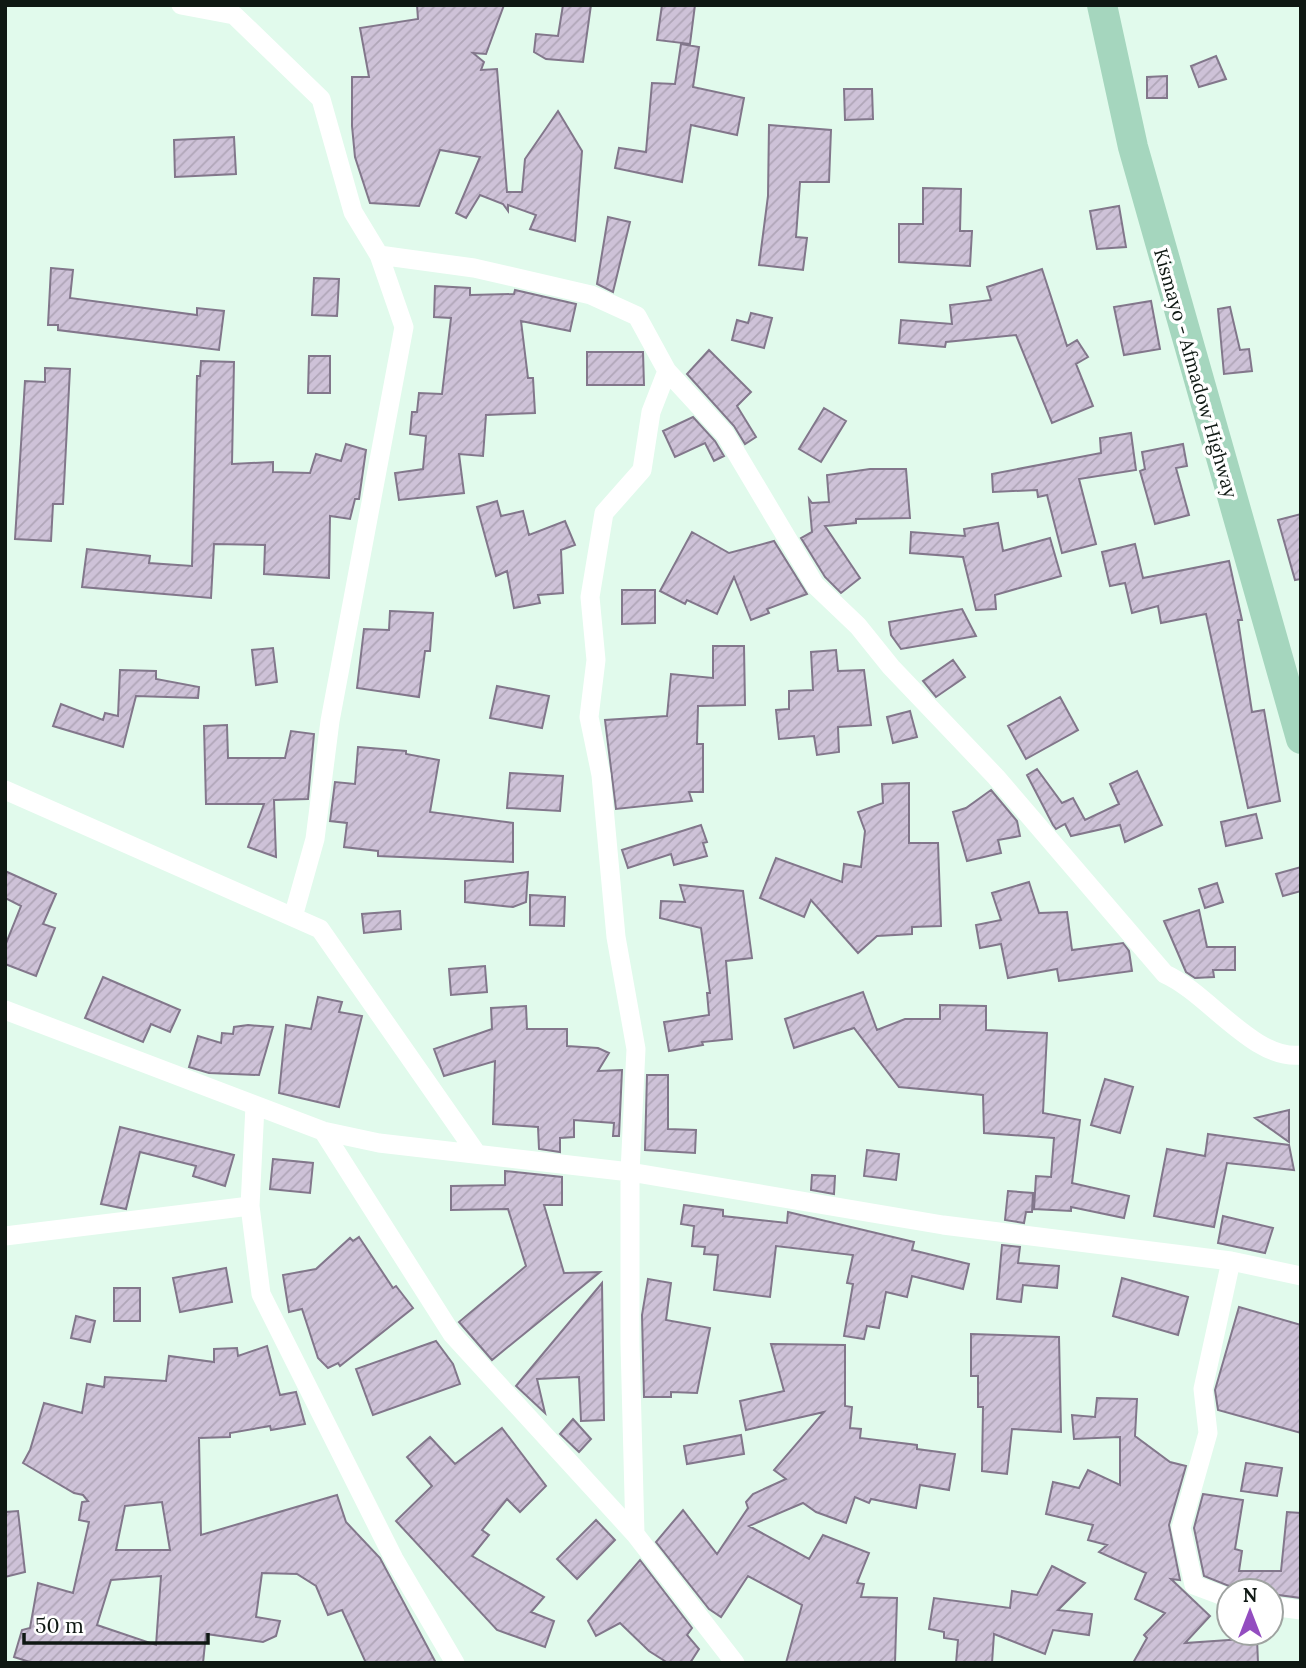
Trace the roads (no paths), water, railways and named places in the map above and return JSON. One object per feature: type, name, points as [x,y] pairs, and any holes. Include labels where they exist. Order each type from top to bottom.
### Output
[{"type":"main road","name":"Kismayo - Afmadow Highway","points":[[1102,5],[1133,147],[1301,739]]},
{"type":"street","points":[[181,5],[234,15],[321,99],[353,212],[379,255],[404,327],[330,721],[315,839],[293,918]]},
{"type":"street","points":[[379,255],[474,268],[591,295],[637,316],[667,371],[725,434],[815,585],[858,626],[891,667],[996,778],[1165,974],[1185,982],[1264,1048],[1286,1057],[1301,1055]]},
{"type":"street","points":[[635,1534],[630,1344],[630,1172],[636,1049],[616,937],[601,775],[589,717],[596,660],[590,597],[604,513],[642,470],[650,412],[667,371]]},
{"type":"street","points":[[5,790],[320,929],[477,1154]]},
{"type":"street","points":[[5,1010],[323,1131],[379,1143],[630,1172],[943,1225],[1231,1262],[1301,1276]]},
{"type":"street","points":[[255,1106],[250,1206],[261,1294],[394,1559],[455,1663]]},
{"type":"street","points":[[323,1131],[452,1334],[635,1534],[735,1663]]},
{"type":"street","points":[[5,1236],[250,1206]]},
{"type":"street","points":[[1215,1593],[1194,1585],[1181,1528],[1208,1433],[1203,1389],[1231,1262]]}]
